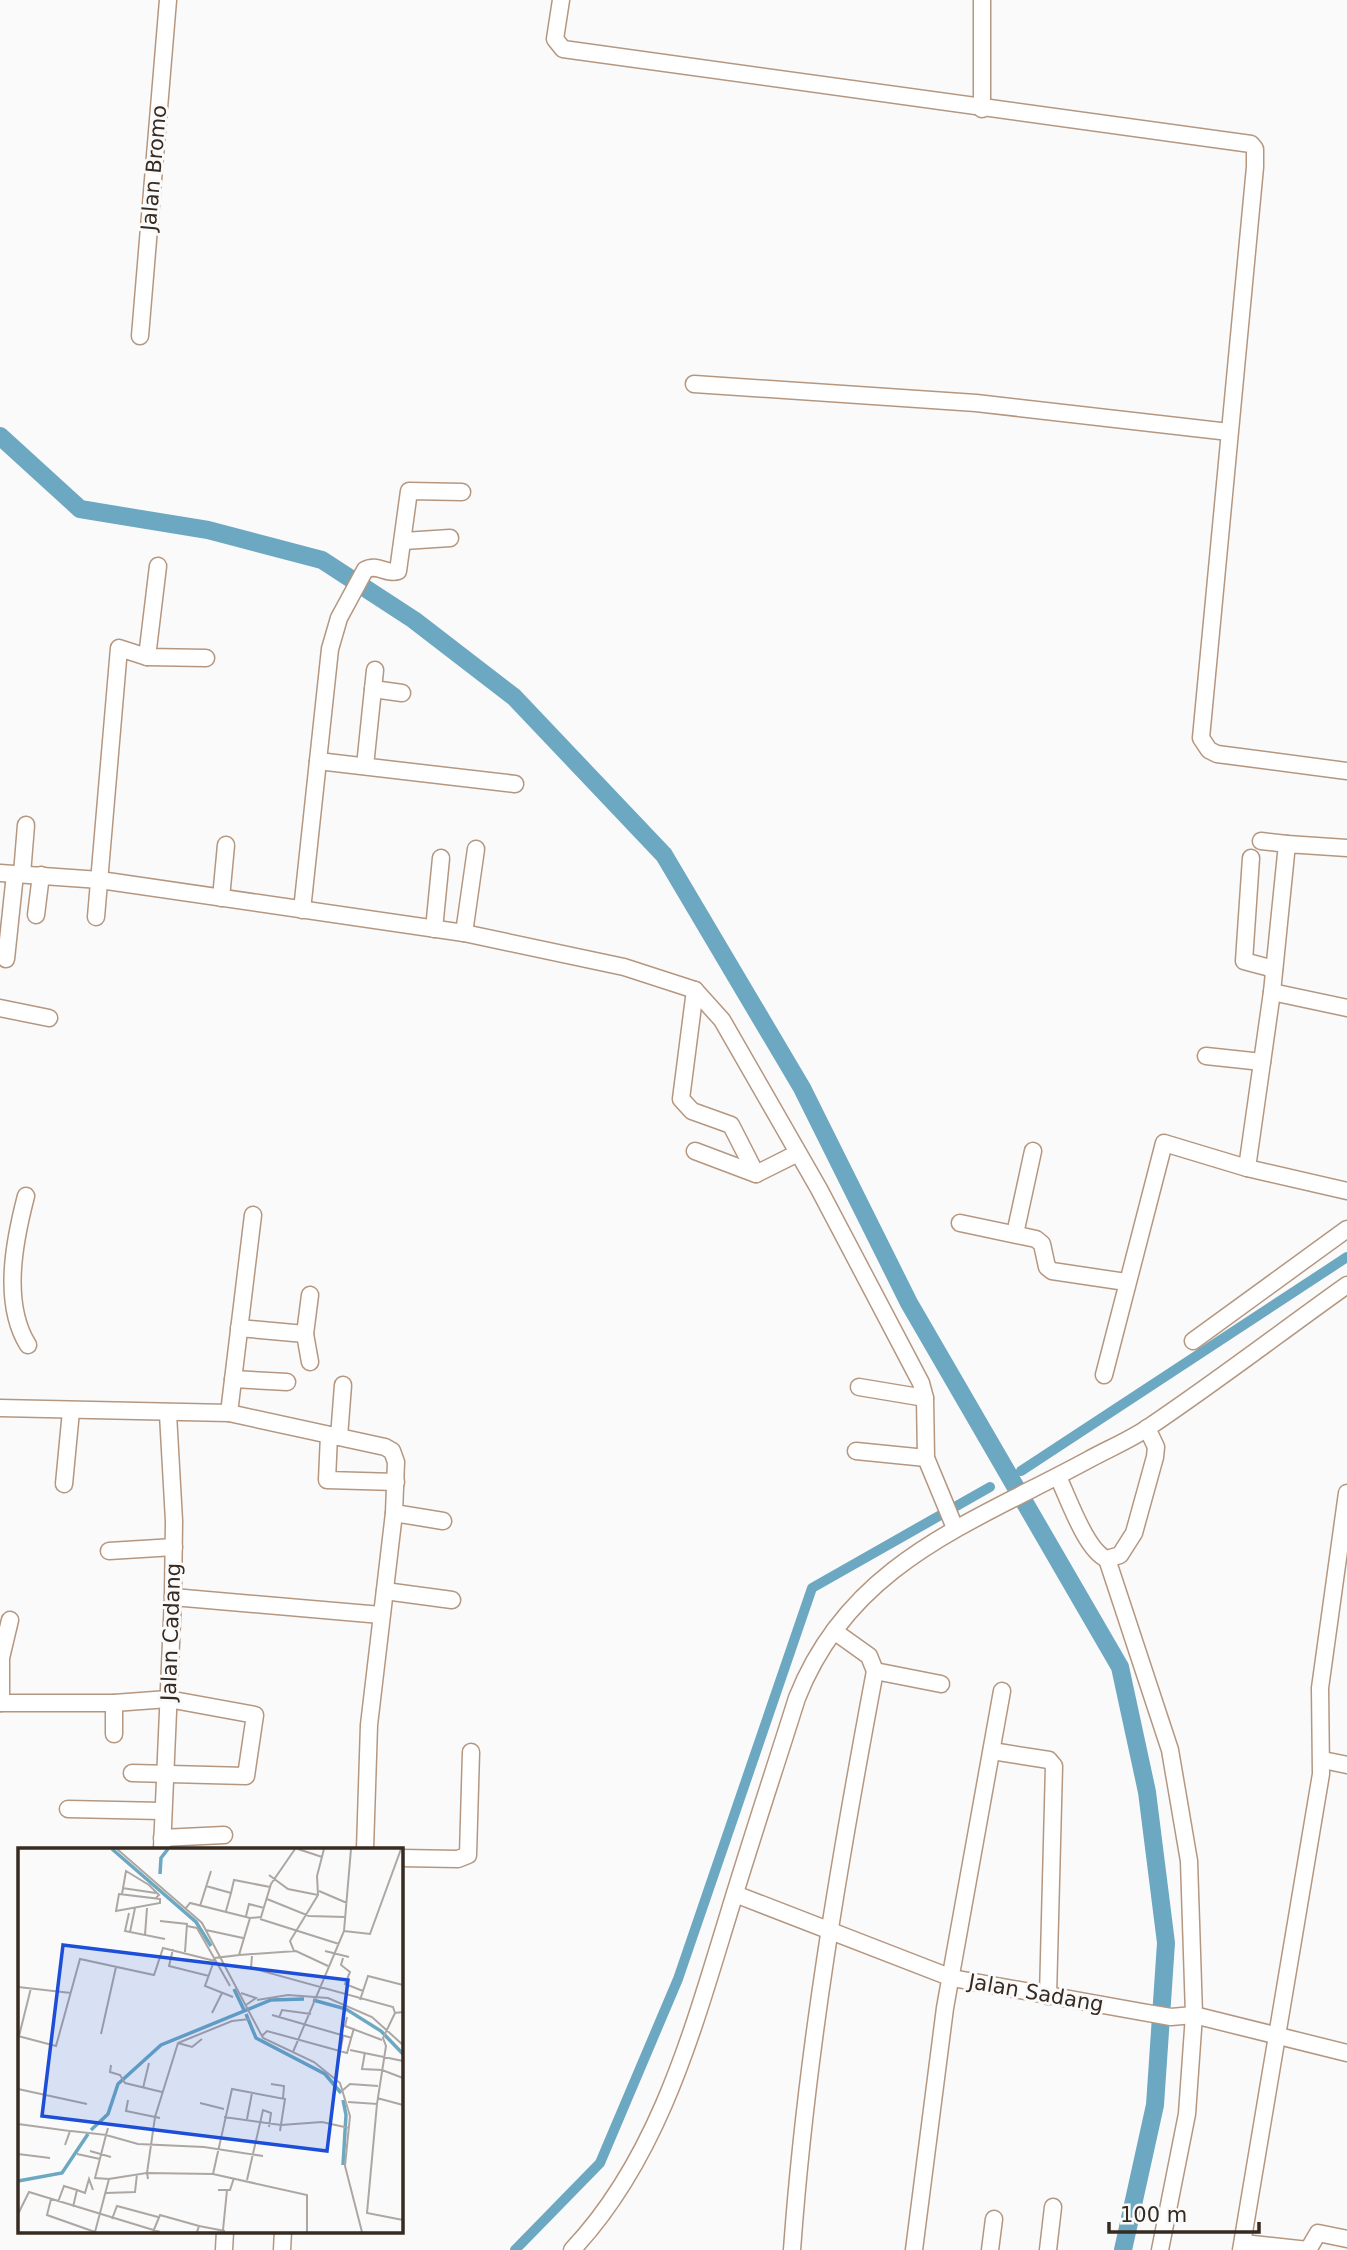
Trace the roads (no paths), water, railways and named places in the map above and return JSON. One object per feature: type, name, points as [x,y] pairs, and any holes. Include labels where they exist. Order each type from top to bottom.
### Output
[{"type":"street","name":"Jalan Bromo","points":[[140,336],[168,0]]},
{"type":"street","points":[[561,0],[555,39],[563,49],[982,109],[1251,144],[1255,149],[1201,738],[1209,750],[1217,754],[1347,771]]},
{"type":"street","points":[[982,0],[982,109]]},
{"type":"street","points":[[694,384],[976,403],[1229,432]]},
{"type":"street","points":[[302,909],[330,649],[340,618],[357,581],[368,568],[397,572],[404,541],[409,491],[462,492]]},
{"type":"street","points":[[404,541],[450,538]]},
{"type":"street","points":[[146,657],[158,566]]},
{"type":"street","points":[[96,917],[117,652],[121,647],[146,657],[206,658]]},
{"type":"street","points":[[365,766],[375,670]]},
{"type":"street","points":[[373,689],[402,693]]},
{"type":"street","points":[[318,761],[516,784]]},
{"type":"street","points":[[6,959],[12,874],[26,825]]},
{"type":"street","points":[[1261,841],[1347,848]]},
{"type":"street","points":[[1247,1168],[1272,992],[1287,844]]},
{"type":"street","points":[[221,898],[226,845]]},
{"type":"street","points":[[464,933],[475,849]]},
{"type":"street","points":[[434,929],[440,858]]},
{"type":"street","points":[[1251,858],[1244,961],[1274,969]]},
{"type":"street","points":[[12,874],[100,880],[464,933],[624,967],[695,990],[722,1020],[798,1153],[921,1383],[925,1398],[926,1458],[953,1524]]},
{"type":"street","points":[[36,915],[41,875]]},
{"type":"street","points":[[695,990],[681,1099],[692,1111],[731,1125],[756,1174]]},
{"type":"street","points":[[1272,992],[1347,1008]]},
{"type":"street","points":[[0,1008],[49,1018]]},
{"type":"street","points":[[1206,1056],[1262,1062]]},
{"type":"street","points":[[1104,1375],[1164,1143],[1247,1168],[1347,1191]]},
{"type":"street","points":[[695,1151],[756,1174],[798,1153]]},
{"type":"street","points":[[1015,1234],[1032,1152]]},
{"type":"street","points":[[26,1196],[6,1291],[28,1345]]},
{"type":"street","points":[[229,1413],[253,1215]]},
{"type":"street","points":[[960,1223],[1015,1234],[1042,1244],[1047,1267],[1052,1272],[1126,1282]]},
{"type":"street","points":[[1193,1341],[1347,1229]]},
{"type":"street","points":[[572,2250],[592,2228],[633,2167],[682,2061],[797,1698],[821,1646],[883,1577],[953,1524],[1152,1437],[1347,1285]]},
{"type":"street","points":[[310,1294],[305,1334],[310,1362]]},
{"type":"street","points":[[239,1328],[305,1334]]},
{"type":"street","points":[[233,1379],[288,1382]]},
{"type":"street","points":[[343,1385],[327,1480],[396,1482]]},
{"type":"street","points":[[859,1387],[925,1398]]},
{"type":"street","points":[[0,1408],[168,1414],[229,1413],[388,1448],[396,1462],[396,1482],[369,1725],[365,1848]]},
{"type":"street","points":[[64,1484],[71,1411]]},
{"type":"street","name":"Jalan Cadang","points":[[162,1844],[174,1547],[168,1414]]},
{"type":"street","points":[[1107,1559],[1120,1555],[1134,1534],[1152,1437]]},
{"type":"street","points":[[856,1451],[926,1458]]},
{"type":"street","points":[[1058,1477],[1085,1533],[1099,1554],[1107,1559],[1175,1769],[1189,1861],[1195,2015],[1188,2114],[1160,2250]]},
{"type":"street","points":[[1347,1493],[1320,1688],[1323,1760],[1242,2246],[1308,2250],[1318,2233],[1347,2239]]},
{"type":"street","points":[[394,1513],[443,1521]]},
{"type":"street","points":[[109,1551],[174,1547]]},
{"type":"street","points":[[385,1591],[452,1600]]},
{"type":"street","points":[[173,1597],[381,1615]]},
{"type":"street","points":[[10,1620],[1,1658],[0,1703],[114,1703],[168,1699],[252,1713],[256,1718],[246,1776],[132,1773]]},
{"type":"street","points":[[792,2250],[800,2134],[829,1931],[875,1671],[869,1656],[834,1631]]},
{"type":"street","points":[[875,1671],[941,1684]]},
{"type":"street","points":[[914,2250],[951,1978],[1002,1691]]},
{"type":"street","points":[[114,1703],[114,1734]]},
{"type":"street","points":[[992,1751],[1049,1760],[1054,1766],[1048,1996]]},
{"type":"street","points":[[402,1858],[457,1859],[468,1855],[471,1752]]},
{"type":"street","points":[[1323,1760],[1347,1765]]},
{"type":"street","points":[[68,1808],[162,1811]]},
{"type":"street","points":[[162,1844],[224,1835]]},
{"type":"street","name":"Jalan Sadang","points":[[735,1894],[951,1978],[1171,2017],[1195,2015],[1278,2038],[1347,2053]]},
{"type":"street","points":[[1048,2250],[1054,2207]]},
{"type":"street","points":[[990,2250],[994,2219]]},
{"type":"street","points":[[224,2250],[225,2232]]},
{"type":"street","points":[[282,2250],[283,2232]]},
{"type":"waterway","points":[[0,436],[80,509],[208,530],[322,560],[414,620],[514,697],[664,855],[802,1088],[909,1303],[1120,1667],[1147,1792],[1166,1943],[1155,2105],[1123,2250]]},
{"type":"waterway","points":[[1021,1471],[1347,1257]]},
{"type":"waterway","points":[[515,2250],[600,2163],[678,1979],[812,1588],[990,1487]]}]
